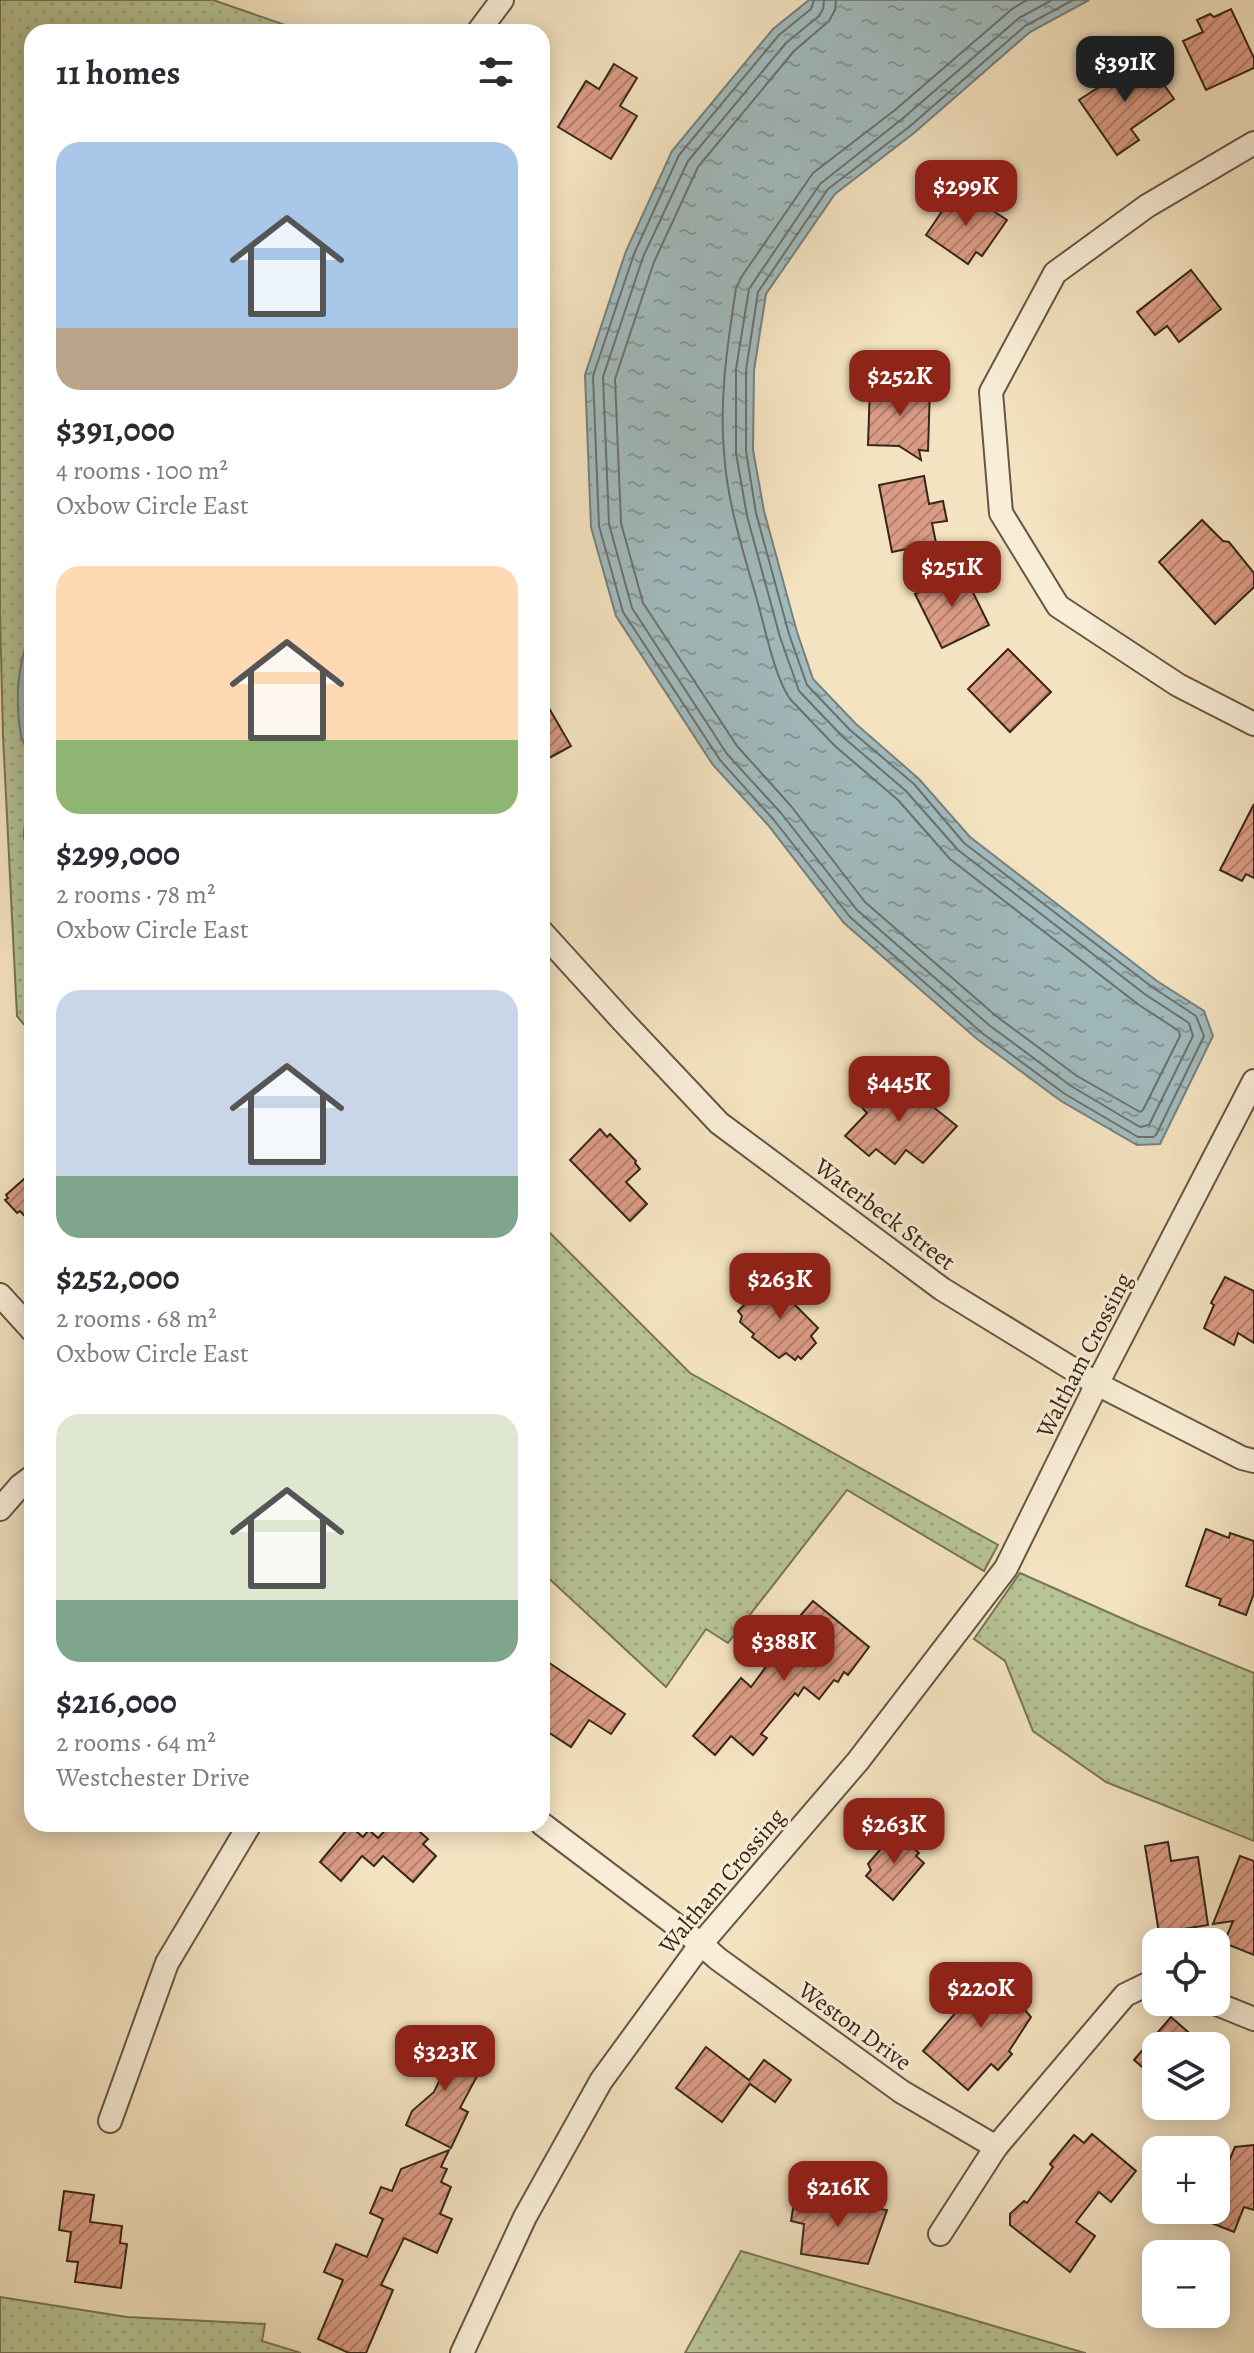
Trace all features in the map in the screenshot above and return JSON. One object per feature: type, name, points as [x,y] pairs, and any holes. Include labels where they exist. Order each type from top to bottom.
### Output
[{"type":"street","points":[[484,24],[502,0]]},
{"type":"street","points":[[1254,143],[1147,206],[1055,273],[991,392],[1001,513],[1058,606],[1178,685],[1254,724]]},
{"type":"street","name":"Waterbeck Street","points":[[550,941],[719,1123],[942,1289],[1097,1384],[1242,1458],[1254,1461]]},
{"type":"street","name":"Waltham Crossing","points":[[462,2353],[525,2217],[601,2081],[701,1944],[858,1761],[1006,1568],[1097,1384],[1254,1081]]},
{"type":"street","points":[[0,1295],[24,1321]]},
{"type":"street","points":[[0,1509],[24,1483]]},
{"type":"street","name":"Weston Drive","points":[[550,1830],[742,1977],[902,2092],[996,2147]]},
{"type":"street","points":[[110,2121],[167,1963],[245,1832]]},
{"type":"street","points":[[940,2234],[996,2147],[1125,1995],[1142,1987]]},
{"type":"street","points":[[1230,2009],[1254,2019]]},
{"type":"green space","points":[[0,0],[213,0],[282,24],[24,24],[24,1024],[17,1016],[0,613]]},
{"type":"green space","points":[[550,1233],[690,1373],[998,1545],[984,1571],[847,1490],[728,1643],[706,1629],[666,1687],[550,1579]]},
{"type":"green space","points":[[1020,1573],[1254,1673],[1254,1841],[1106,1782],[1033,1731],[1005,1661],[974,1639]]},
{"type":"green space","points":[[741,2251],[1085,2353],[685,2353]]},
{"type":"green space","points":[[0,2297],[127,2317],[265,2324],[262,2341],[301,2353],[0,2353]]},
{"type":"water","points":[[809,0],[1089,0],[1030,32],[914,133],[835,194],[766,294],[754,370],[753,450],[764,511],[813,679],[856,724],[919,779],[970,837],[1157,981],[1204,1011],[1213,1036],[1160,1144],[1137,1145],[1061,1101],[977,1039],[844,923],[768,825],[713,765],[616,616],[591,527],[585,375],[626,251],[672,151],[773,29]]},
{"type":"water","points":[[24,652],[24,743],[18,709]]},
{"type":"building","points":[[1231,9],[1254,58],[1254,68],[1206,90],[1183,41],[1203,32],[1197,20]]},
{"type":"building","points":[[1140,62],[1149,75],[1155,72],[1174,99],[1131,129],[1139,140],[1117,155],[1079,100],[1099,87],[1102,75],[1110,68],[1129,70]]},
{"type":"building","points":[[614,64],[637,78],[620,106],[637,116],[611,159],[558,127],[586,81],[599,89]]},
{"type":"building","points":[[966,193],[1007,220],[982,256],[976,252],[968,264],[926,235],[951,198],[959,203]]},
{"type":"building","points":[[1191,270],[1221,309],[1179,342],[1167,326],[1155,335],[1137,312]]},
{"type":"building","points":[[870,386],[930,388],[928,451],[919,450],[921,460],[899,446],[868,445]]},
{"type":"building","points":[[924,476],[929,504],[943,501],[947,521],[932,523],[936,543],[892,552],[879,485]]},
{"type":"building","points":[[1202,520],[1223,541],[1229,542],[1254,573],[1254,587],[1215,624],[1159,562]]},
{"type":"building","points":[[962,570],[989,625],[942,648],[915,594]]},
{"type":"building","points":[[1008,649],[1051,692],[1010,732],[968,689]]},
{"type":"building","points":[[550,710],[571,746],[550,758]]},
{"type":"building","points":[[1254,804],[1254,878],[1246,874],[1242,881],[1220,870]]},
{"type":"building","points":[[884,1074],[913,1098],[919,1095],[933,1104],[957,1126],[923,1163],[906,1150],[895,1164],[876,1149],[869,1156],[845,1136],[867,1113],[859,1104]]},
{"type":"building","points":[[600,1129],[607,1137],[610,1134],[640,1169],[626,1182],[647,1204],[630,1221],[570,1160]]},
{"type":"building","points":[[24,1179],[24,1215],[20,1211],[17,1213],[5,1200],[8,1198],[6,1195]]},
{"type":"building","points":[[1225,1277],[1254,1291],[1254,1343],[1238,1333],[1234,1345],[1204,1328],[1214,1305],[1211,1303]]},
{"type":"building","points":[[787,1278],[798,1282],[807,1291],[795,1305],[818,1328],[811,1336],[816,1343],[801,1359],[798,1356],[795,1360],[786,1353],[779,1358],[752,1337],[754,1334],[740,1322],[742,1316],[738,1311],[760,1289],[772,1297]]},
{"type":"building","points":[[1206,1529],[1229,1538],[1230,1533],[1254,1541],[1254,1593],[1246,1615],[1219,1605],[1221,1599],[1186,1586]]},
{"type":"building","points":[[813,1601],[869,1647],[848,1675],[844,1672],[838,1682],[834,1680],[819,1699],[804,1687],[798,1696],[795,1693],[761,1734],[767,1738],[753,1755],[731,1736],[715,1755],[693,1736],[741,1678],[751,1687],[776,1653],[799,1646],[813,1628],[800,1616]]},
{"type":"building","points":[[550,1663],[625,1714],[611,1734],[589,1720],[571,1747],[550,1733]]},
{"type":"building","points":[[345,1832],[357,1832],[363,1837],[371,1832],[378,1838],[384,1832],[420,1832],[428,1839],[423,1844],[436,1856],[413,1882],[383,1856],[374,1866],[362,1856],[341,1881],[320,1862]]},
{"type":"building","points":[[895,1832],[919,1853],[916,1856],[924,1863],[893,1900],[866,1876],[871,1870],[868,1864]]},
{"type":"building","points":[[1168,1842],[1171,1861],[1198,1857],[1208,1925],[1158,1928],[1145,1846]]},
{"type":"building","points":[[1240,1856],[1254,1861],[1254,1955],[1230,1945],[1233,1921],[1213,1924]]},
{"type":"building","points":[[986,1966],[1031,2002],[1024,2009],[1031,2017],[1009,2051],[1012,2054],[998,2070],[991,2064],[968,2090],[923,2051],[963,2004],[960,2001]]},
{"type":"building","points":[[1171,2017],[1188,2032],[1158,2032]]},
{"type":"building","points":[[431,2038],[484,2063],[460,2108],[468,2112],[451,2148],[406,2125],[412,2111],[434,2092],[443,2073],[420,2063]]},
{"type":"building","points":[[706,2047],[749,2080],[764,2060],[791,2080],[775,2102],[750,2084],[722,2122],[676,2088]]},
{"type":"building","points":[[1142,2051],[1142,2067],[1134,2060]]},
{"type":"building","points":[[1092,2134],[1136,2171],[1111,2202],[1099,2192],[1076,2222],[1095,2236],[1070,2272],[1010,2225],[1010,2214],[1024,2201],[1027,2203],[1053,2167],[1050,2164],[1074,2135],[1084,2143]]},
{"type":"building","points":[[1254,2145],[1254,2210],[1244,2207],[1234,2232],[1214,2224],[1230,2224],[1230,2159],[1235,2147]]},
{"type":"building","points":[[449,2150],[441,2167],[447,2169],[441,2182],[451,2187],[440,2214],[452,2219],[437,2253],[404,2238],[381,2285],[393,2290],[366,2353],[349,2353],[318,2339],[343,2280],[324,2272],[336,2244],[367,2257],[383,2219],[370,2213],[381,2187],[392,2191],[401,2169]]},
{"type":"building","points":[[64,2191],[94,2195],[90,2222],[122,2226],[120,2243],[127,2244],[121,2288],[75,2282],[78,2262],[67,2261],[71,2232],[59,2230]]},
{"type":"building","points":[[795,2197],[887,2210],[868,2264],[801,2254],[804,2224],[791,2221]]}]
